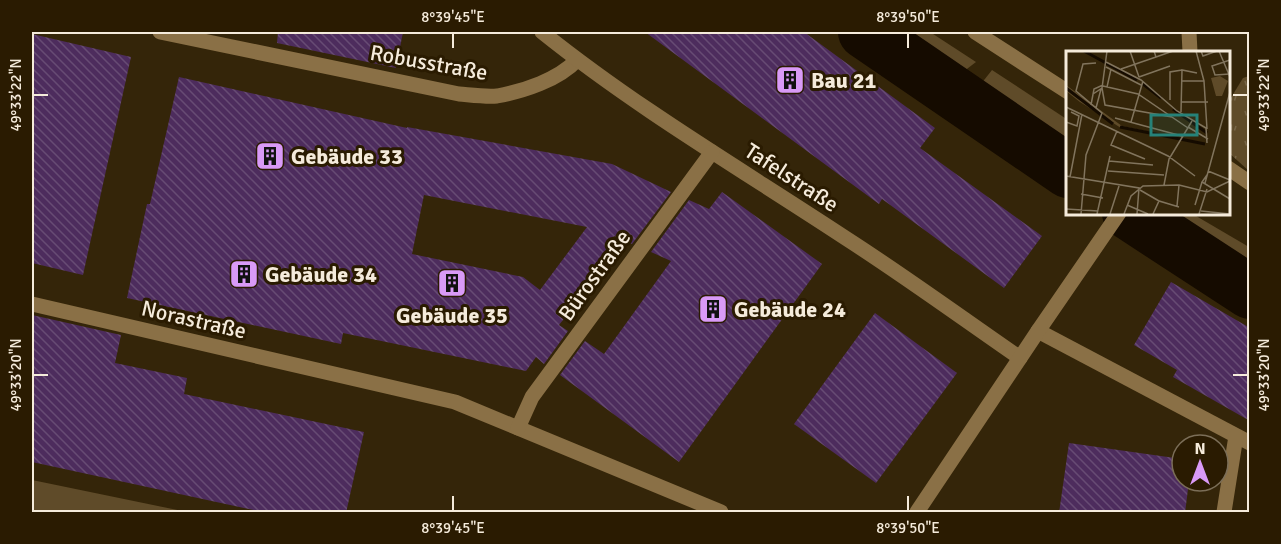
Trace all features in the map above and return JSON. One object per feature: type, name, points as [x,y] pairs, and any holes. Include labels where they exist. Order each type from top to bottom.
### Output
[{"type":"lane","name":"Robusstraße","points":[[160,32],[459,94],[495,96],[534,86],[569,69],[577,60]]},
{"type":"lane","name":"Tafelstraße","points":[[542,32],[577,60],[712,152],[849,239],[1020,358]]},
{"type":"lane","points":[[975,32],[1066,91]]},
{"type":"lane","points":[[1189,32],[1190,51]]},
{"type":"lane","name":"Bürostraße","points":[[518,428],[532,398],[712,152]]},
{"type":"lane","points":[[1230,169],[1250,183]]},
{"type":"lane","points":[[917,513],[1118,214]]},
{"type":"lane","name":"Norastraße","points":[[32,304],[455,402],[721,513]]},
{"type":"lane","points":[[1038,331],[1243,439],[1224,513]]},
{"type":"green space","points":[[899,32],[930,32],[976,62],[959,75]]},
{"type":"green space","points":[[992,70],[1066,119],[1066,159],[973,94]]},
{"type":"green space","points":[[1249,76],[1249,171],[1230,154],[1230,99],[1243,78]]},
{"type":"green space","points":[[1164,214],[1193,214],[1249,247],[1249,279],[1159,223]]},
{"type":"green space","points":[[32,480],[187,512],[32,512]]},
{"type":"building","points":[[278,32],[403,32],[396,68],[277,43]]},
{"type":"building","name":"Bau 21","points":[[645,32],[804,32],[935,128],[920,148],[1042,236],[1004,288],[882,199],[879,204]]},
{"type":"building","points":[[32,34],[131,57],[83,275],[32,263]]},
{"type":"building","points":[[179,77],[407,128],[612,164],[671,192],[632,244],[614,236],[570,311],[559,325],[568,331],[544,364],[536,357],[526,371],[343,333],[341,344],[127,298],[147,204],[150,204]],"holes":[[[424,195],[587,227],[540,290],[523,277],[412,254]]]},
{"type":"building","name":"Gebäude 24","points":[[722,192],[822,264],[679,462],[560,375],[585,341],[604,354],[671,261],[651,252],[689,200],[709,209]]},
{"type":"building","points":[[1171,282],[1250,328],[1250,421],[1173,377],[1177,370],[1134,345]]},
{"type":"building","points":[[875,313],[957,373],[876,483],[794,424]]},
{"type":"building","points":[[32,315],[121,335],[115,363],[187,378],[184,394],[364,432],[346,513],[267,513],[32,462]]},
{"type":"building","points":[[1069,443],[1170,457],[1170,493],[1188,493],[1185,513],[1059,513]]},
{"type":"waterway","points":[[865,32],[1066,170]]},
{"type":"waterway","points":[[1131,214],[1250,292]]},
{"type":"place","name":"Bau 21","points":[[790,80]]},
{"type":"place","name":"Gebäude 33","points":[[270,156]]},
{"type":"place","name":"Gebäude 34","points":[[244,274]]},
{"type":"place","name":"Gebäude 35","points":[[452,283]]},
{"type":"place","name":"Gebäude 24","points":[[713,309]]}]
